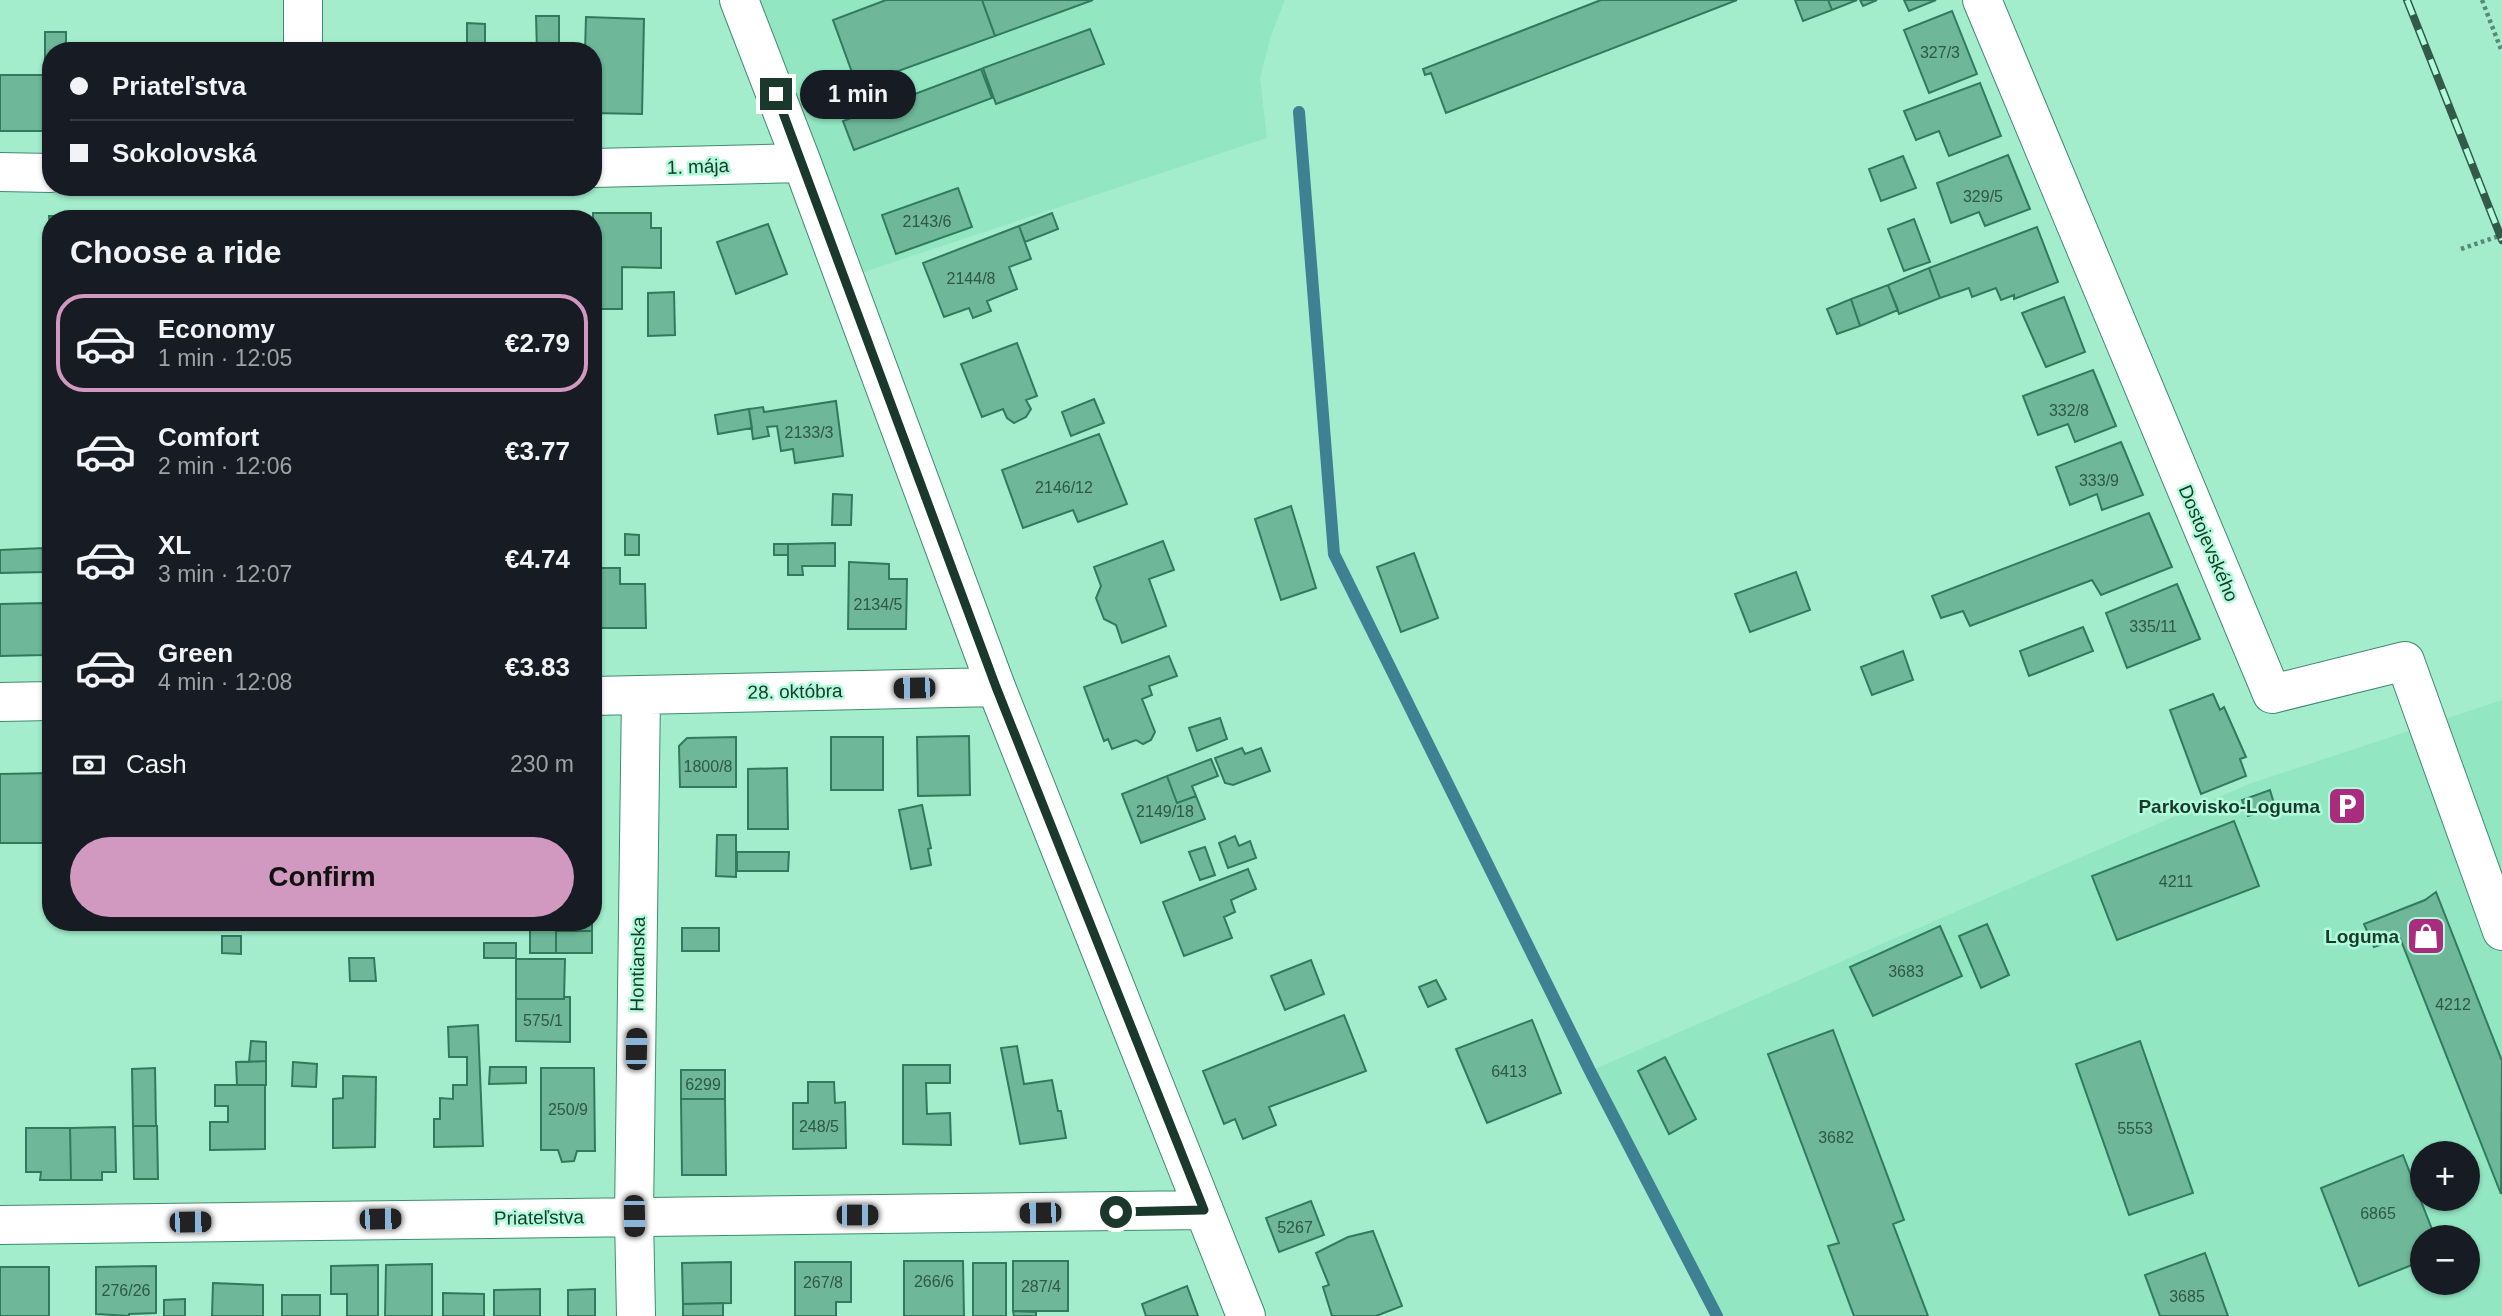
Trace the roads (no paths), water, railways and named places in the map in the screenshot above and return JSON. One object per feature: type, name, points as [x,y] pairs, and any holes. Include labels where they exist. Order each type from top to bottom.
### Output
[{"type":"street","points":[[303,0],[303,42]]},
{"type":"street","points":[[739,0],[996,687],[1246,1316]]},
{"type":"street","name":"Dostojevského","points":[[1982,0],[2272,694],[2405,661],[2502,931]]},
{"type":"street","name":"1. mája","points":[[602,169],[802,163]]},
{"type":"street","points":[[0,172],[42,173]]},
{"type":"street","name":"28. októbra","points":[[602,696],[996,687]]},
{"type":"street","name":"Hontianska","points":[[636,1316],[634,1216],[641,695]]},
{"type":"street","points":[[0,702],[42,701]]},
{"type":"street","name":"Priateľstva","points":[[0,1225],[1204,1210]]},
{"type":"waterway","points":[[1299,112],[1334,554],[1590,1071],[1717,1316]]},
{"type":"railway","points":[[2407,0],[2502,240]]},
{"type":"place","name":"Parkovisko-Loguma","points":[[2347,806]]},
{"type":"place","name":"Loguma","points":[[2426,936]]}]
